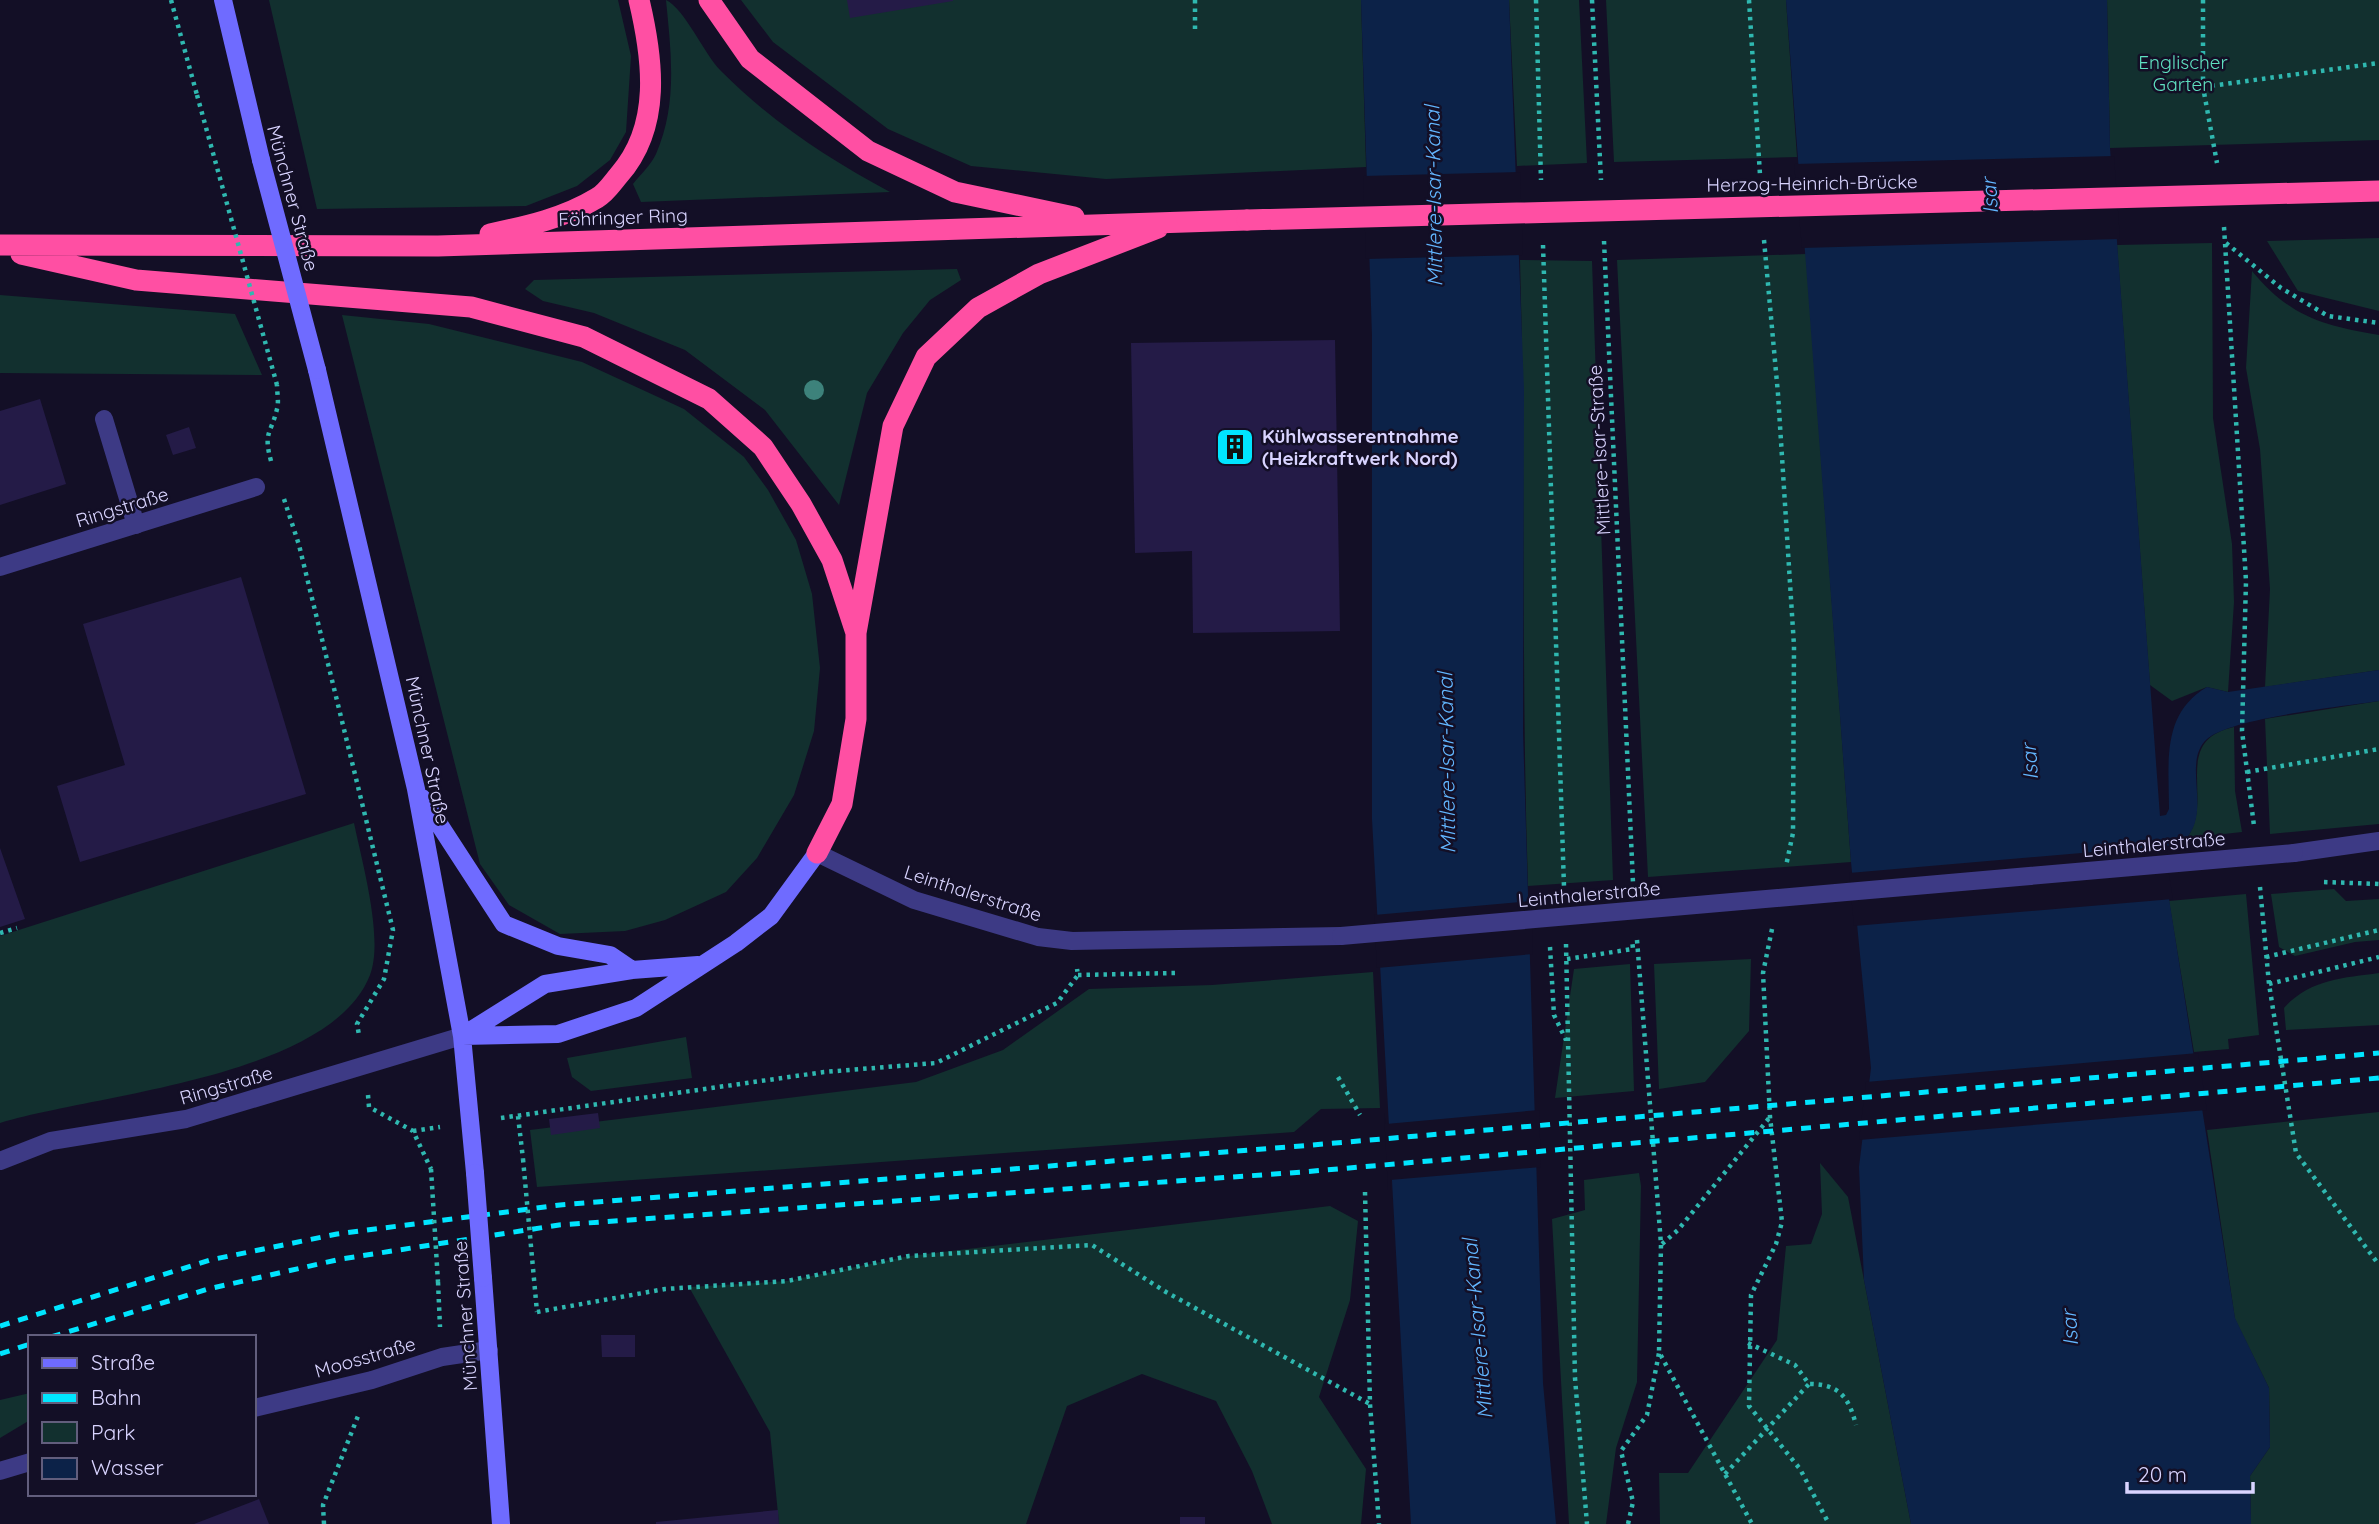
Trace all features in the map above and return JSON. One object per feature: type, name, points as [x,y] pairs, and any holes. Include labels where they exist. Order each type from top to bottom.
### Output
[{"type":"highway","points":[[438,246],[545,222],[600,197],[634,158],[650,114],[650,69],[639,0]]},
{"type":"highway","points":[[709,0],[750,59],[868,151],[955,192],[1072,216],[1088,225]]},
{"type":"highway","name":"Herzog-Heinrich-Brücke","points":[[1247,219],[2379,191]]},
{"type":"highway","name":"Föhringer Ring","points":[[0,247],[438,246],[1247,219]]},
{"type":"highway","points":[[817,853],[842,804],[856,719],[856,633],[893,426],[926,358],[978,308],[1039,274],[1177,221]]},
{"type":"highway","points":[[0,247],[136,280],[471,307],[584,337],[709,399],[763,447],[801,504],[832,559],[856,633]]},
{"type":"main road","name":"Münchner Straße","points":[[223,0],[261,160],[317,370],[416,789],[462,1036],[472,1122],[501,1524]]},
{"type":"main road","points":[[416,789],[504,924],[558,946],[610,955],[632,970]]},
{"type":"main road","points":[[462,1036],[558,1034],[636,1008],[771,916],[817,853]]},
{"type":"main road","points":[[462,1036],[545,985],[632,970],[701,965]]},
{"type":"street","points":[[104,419],[136,525]]},
{"type":"street","name":"Ringstraße","points":[[0,567],[257,487]]},
{"type":"street","name":"Leinthalerstraße","points":[[817,853],[914,900],[1038,937],[1072,941],[1341,936],[2294,853],[2379,841]]},
{"type":"street","name":"Ringstraße","points":[[0,1161],[51,1141],[186,1119],[462,1036]]},
{"type":"street","name":"Moosstraße","points":[[256,1408],[372,1380],[442,1357],[489,1349]]},
{"type":"street","points":[[0,1471],[28,1463]]},
{"type":"path","points":[[171,0],[277,385],[277,409],[269,425],[267,444],[274,471]]},
{"type":"path","points":[[1195,0],[1195,33]]},
{"type":"path","points":[[1536,0],[1541,194]]},
{"type":"path","points":[[1592,0],[1601,193]]},
{"type":"path","points":[[1749,0],[1760,178]]},
{"type":"path","points":[[2203,0],[2203,87],[2219,174]]},
{"type":"path","points":[[2203,87],[2379,63]]},
{"type":"path","points":[[2223,215],[2232,322],[2232,397],[2246,581],[2242,731]]},
{"type":"path","points":[[1763,233],[1778,394],[1794,646],[1793,833],[1784,871]]},
{"type":"path","points":[[1542,235],[1564,899]]},
{"type":"path","name":"Mittlere-Isar-Straße","points":[[1603,235],[1633,884]]},
{"type":"path","points":[[2226,243],[2281,288],[2328,316],[2379,323]]},
{"type":"path","points":[[283,495],[299,545],[393,930],[384,979],[357,1024],[366,1065]]},
{"type":"path","points":[[2247,772],[2379,750]]},
{"type":"path","points":[[1774,922],[1763,972],[1770,1118],[1782,1222],[1776,1244],[1751,1295],[1748,1343],[1749,1406],[1800,1469],[1829,1524]]},
{"type":"path","points":[[1628,1524],[1633,1502],[1621,1451],[1647,1415],[1660,1352],[1661,1244],[1636,926]]},
{"type":"path","points":[[0,933],[17,928]]},
{"type":"path","points":[[2379,930],[2266,957],[2296,1153],[2379,1265]]},
{"type":"path","points":[[1566,935],[1575,1378],[1587,1524]]},
{"type":"path","points":[[472,1122],[824,1072],[936,1063],[1057,1003],[1078,975],[1072,941]]},
{"type":"path","points":[[1550,943],[1554,1015],[1568,1044]]},
{"type":"path","points":[[2269,984],[2379,957]]},
{"type":"path","name":"Münchner Straße","points":[[366,1065],[369,1107],[413,1130],[432,1169],[442,1357]]},
{"type":"path","points":[[1338,1077],[1360,1115]]},
{"type":"path","points":[[518,1116],[537,1312],[665,1289],[786,1281],[909,1256],[1092,1245],[1166,1292],[1370,1404]]},
{"type":"path","points":[[1661,1244],[1678,1230],[1770,1118]]},
{"type":"path","points":[[1365,1192],[1370,1404],[1379,1524]]},
{"type":"path","points":[[1748,1343],[1795,1365],[1809,1384]]},
{"type":"path","points":[[1660,1352],[1752,1524]]},
{"type":"path","points":[[324,1524],[323,1505],[372,1380]]},
{"type":"path","points":[[1725,1474],[1809,1384],[1823,1384],[1842,1391],[1850,1404],[1856,1425]]},
{"type":"green space","points":[[269,0],[618,0],[631,56],[626,132],[610,160],[577,186],[526,206],[317,209]]},
{"type":"green space","points":[[666,0],[680,12],[721,71],[760,107],[822,152],[890,192],[641,202],[633,184],[656,154],[668,116],[671,58]]},
{"type":"green space","points":[[741,0],[1361,0],[1366,167],[1106,179],[971,166],[888,129],[773,42]]},
{"type":"green space","points":[[1509,0],[1579,0],[1587,163],[1517,166]]},
{"type":"green space","points":[[1606,0],[1786,0],[1797,157],[1614,162]]},
{"type":"green space","name":"Englischer Garten","points":[[2107,0],[2379,0],[2379,140],[2110,148]]},
{"type":"green space","points":[[2379,238],[2379,311],[2298,291],[2267,241]]},
{"type":"green space","points":[[2212,243],[2213,418],[2232,544],[2234,602],[2228,692],[2207,687],[2172,701],[2150,685],[2117,245]]},
{"type":"green space","points":[[1806,254],[1851,862],[1648,877],[1617,260]]},
{"type":"green space","points":[[1520,260],[1592,261],[1613,880],[1528,886]]},
{"type":"green space","points":[[957,269],[961,280],[930,300],[903,333],[867,393],[839,505],[765,410],[685,350],[594,313],[543,301],[525,289],[534,280]]},
{"type":"green space","points":[[2252,271],[2294,309],[2324,323],[2379,335],[2379,670],[2265,687],[2270,589],[2260,449],[2246,368]]},
{"type":"green space","points":[[0,295],[235,314],[262,375],[0,373]]},
{"type":"green space","points":[[342,315],[429,324],[582,362],[684,409],[744,457],[768,490],[796,540],[812,594],[820,668],[814,731],[794,795],[757,858],[726,892],[665,920],[625,931],[560,934],[509,905],[480,864]]},
{"type":"green space","points":[[2379,701],[2379,824],[2270,834],[2265,719]]},
{"type":"green space","points":[[2234,727],[2235,791],[2242,832],[2187,838],[2197,807],[2198,758],[2204,745],[2215,734]]},
{"type":"green space","points":[[354,823],[370,900],[375,942],[370,975],[347,1010],[309,1037],[260,1059],[206,1077],[0,1123],[0,936]]},
{"type":"green space","points":[[2334,889],[2346,901],[2379,899],[2379,940],[2355,942],[2295,956],[2279,947],[2271,894]]},
{"type":"green space","points":[[2246,894],[2259,1035],[2228,1039],[2229,1049],[2194,1052],[2169,901]]},
{"type":"green space","points":[[1751,959],[1749,1031],[1705,1082],[1659,1089],[1654,964]]},
{"type":"green space","points":[[1630,964],[1634,1091],[1555,1098],[1574,969]]},
{"type":"green space","points":[[1373,972],[1380,1108],[1321,1109],[1294,1132],[537,1187],[530,1130],[916,1082],[1003,1050],[1089,989],[1212,985]]},
{"type":"green space","points":[[2379,973],[2379,1025],[2286,1030],[2284,1008],[2305,991],[2328,982]]},
{"type":"green space","points":[[686,1037],[692,1078],[591,1091],[572,1077],[567,1058]]},
{"type":"green space","points":[[2379,1112],[2379,1524],[2251,1524],[2250,1476],[2270,1447],[2269,1388],[2235,1319],[2207,1130]]},
{"type":"green space","points":[[1820,1163],[1848,1197],[1911,1524],[1660,1524],[1659,1473],[1688,1473],[1777,1340],[1786,1246],[1811,1244],[1822,1214]]},
{"type":"green space","points":[[1639,1173],[1641,1186],[1637,1382],[1616,1448],[1606,1524],[1569,1524],[1552,1219],[1585,1210],[1584,1180]]},
{"type":"green space","points":[[1330,1206],[1358,1221],[1350,1300],[1319,1397],[1366,1469],[1361,1524],[1272,1524],[1252,1471],[1216,1401],[1142,1374],[1067,1406],[1026,1524],[779,1524],[770,1432],[689,1287],[787,1281],[909,1256]]},
{"type":"green space","points":[[28,1393],[28,1421],[0,1438],[0,1400]]},
{"type":"water","name":"Mittlere-Isar-Kanal","points":[[1361,0],[1509,0],[1524,389],[1523,732],[1543,1383],[1556,1524],[1411,1524],[1372,819],[1372,336]]},
{"type":"water","name":"Isar","points":[[1786,0],[2107,0],[2110,148],[2160,816],[2166,815],[2169,809],[2169,757],[2175,725],[2192,698],[2207,687],[2228,692],[2379,670],[2379,701],[2263,719],[2239,725],[2207,739],[2199,751],[2196,765],[2197,814],[2192,830],[2181,843],[2162,854],[2235,1318],[2269,1388],[2270,1447],[2250,1476],[2251,1524],[1911,1524],[1864,1280],[1859,1167],[1871,1068],[1851,862]]},
{"type":"pier","points":[[2114,156],[2120,239],[1802,248],[1794,164]]},
{"type":"pier","points":[[1520,172],[1523,255],[1366,259],[1363,176]]},
{"type":"pier","points":[[2186,844],[2166,856],[2173,899],[1854,926],[1849,873]]},
{"type":"pier","points":[[1531,901],[1533,954],[1377,968],[1374,915]]},
{"type":"pier","points":[[2198,1053],[2207,1110],[1859,1140],[1866,1082]]},
{"type":"pier","points":[[1539,1110],[1541,1167],[1390,1180],[1391,1190],[1388,1190],[1384,1113],[1386,1124]]},
{"type":"building","points":[[847,0],[953,0],[953,1],[850,18]]},
{"type":"building","name":"Kühlwasserentnahme (Heizkraftwerk Nord)","points":[[1335,340],[1340,631],[1193,633],[1192,551],[1135,553],[1131,343]]},
{"type":"building","points":[[40,399],[66,484],[0,505],[0,411]]},
{"type":"building","points":[[189,427],[196,448],[173,455],[166,435]]},
{"type":"building","points":[[241,577],[306,794],[80,862],[57,786],[125,765],[83,624]]},
{"type":"building","points":[[0,848],[25,919],[0,927]]},
{"type":"building","points":[[598,1113],[600,1128],[551,1135],[549,1119]]},
{"type":"building","points":[[601,1335],[635,1335],[635,1357],[602,1357]]},
{"type":"building","points":[[259,1499],[269,1524],[194,1524]]},
{"type":"building","points":[[778,1510],[779,1524],[656,1524],[656,1522]]},
{"type":"building","points":[[1180,1517],[1205,1517],[1205,1524],[1180,1524]]},
{"type":"railway","points":[[0,1326],[210,1260],[337,1234],[560,1205],[1301,1146],[2379,1053]]},
{"type":"railway","points":[[58,1335],[208,1289],[341,1259],[559,1225],[1303,1172],[2379,1078]]},
{"type":"railway","points":[[0,1354],[28,1345]]},
{"type":"place","name":"Kühlwasserentnahme (Heizkraftwerk Nord)","points":[[1235,447]]}]
